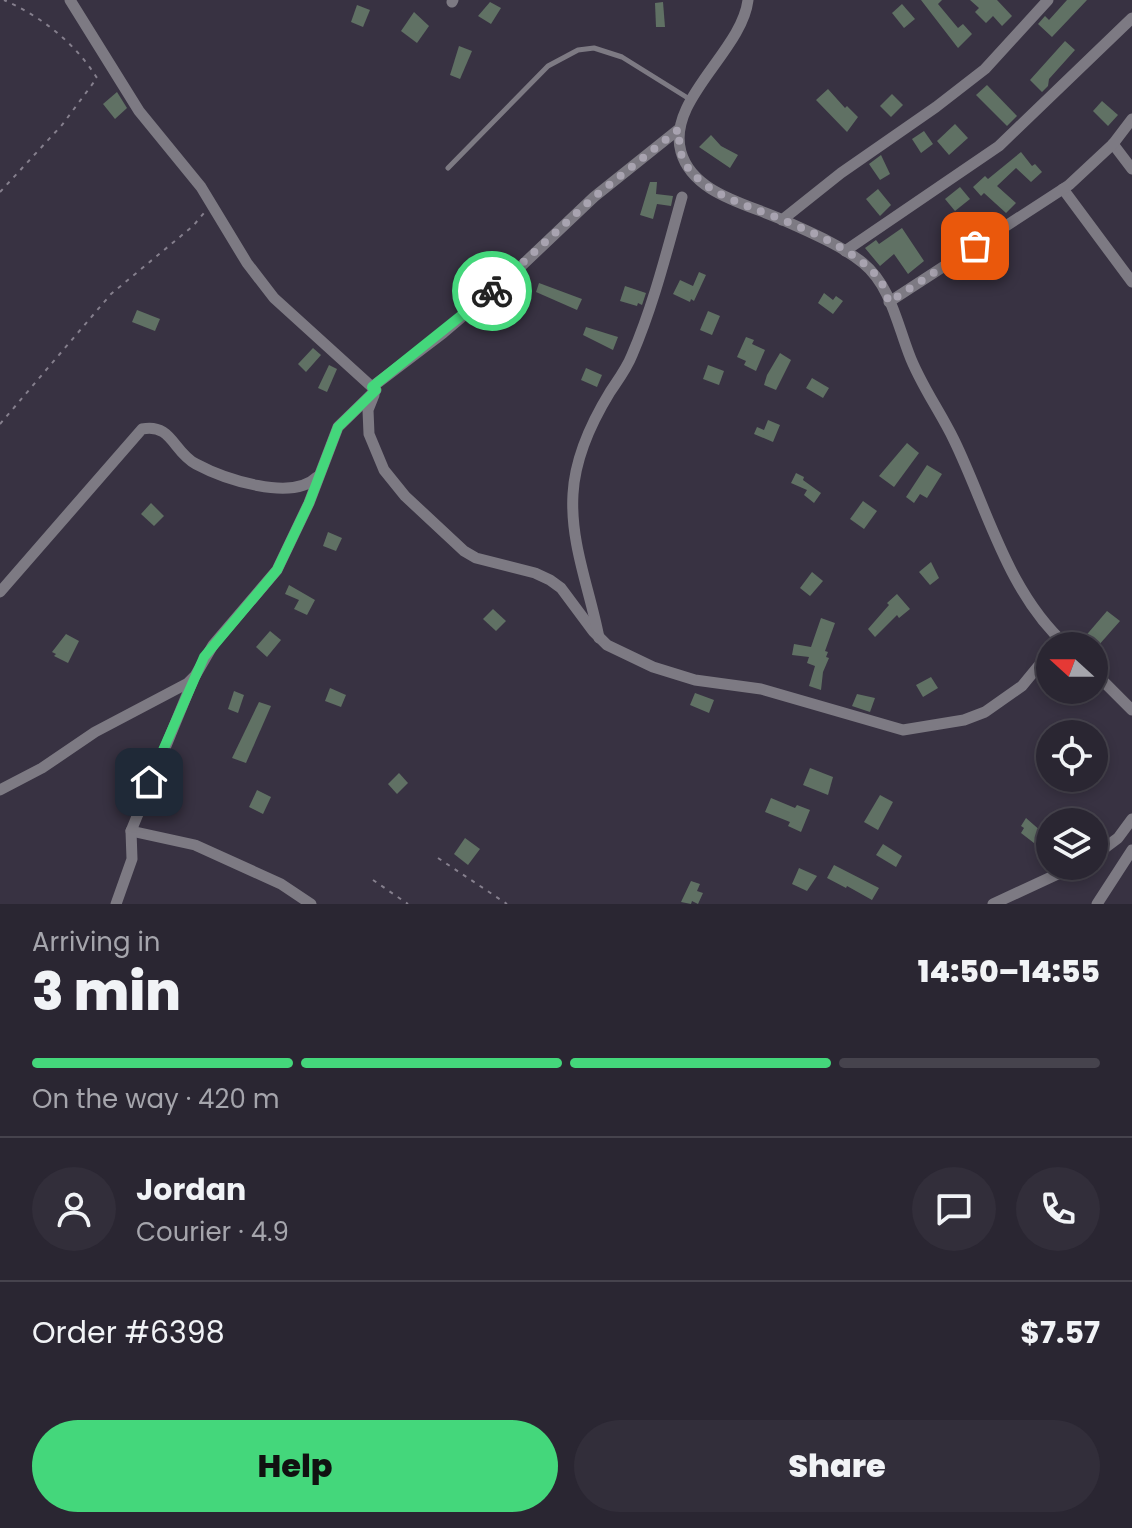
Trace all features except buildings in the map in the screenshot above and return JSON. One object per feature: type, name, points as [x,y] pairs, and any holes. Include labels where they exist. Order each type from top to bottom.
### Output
[{"type":"street","points":[[70,0],[139,111],[201,187],[247,263],[274,298],[374,389]]},
{"type":"street","points":[[748,0],[740,27],[691,101],[679,129],[680,149],[685,163],[699,180],[720,195],[782,220],[845,251],[864,263],[881,281],[909,355],[955,441],[993,534],[1034,613],[1052,632]]},
{"type":"street","points":[[782,220],[841,173],[985,69],[1048,0]]},
{"type":"street","points":[[845,251],[999,146],[1132,18]]},
{"type":"street","points":[[889,302],[1063,189],[1113,144],[1132,119]]},
{"type":"street","points":[[116,904],[132,859],[131,831],[195,676],[213,645],[277,570],[309,503],[338,427],[374,389],[516,271],[594,197],[679,129]]},
{"type":"street","points":[[1113,144],[1132,169]]},
{"type":"street","points":[[1063,189],[1132,282]]},
{"type":"street","points":[[600,639],[592,598],[575,542],[573,496],[576,473],[584,441],[641,335],[682,197]]},
{"type":"street","points":[[374,389],[368,410],[369,434],[384,470],[405,496],[464,551],[476,558],[535,573],[550,580],[561,588],[600,639],[627,656],[678,675],[761,689],[903,730],[964,720],[985,712],[1022,686],[1036,669]]},
{"type":"street","points":[[0,592],[142,429],[158,428],[166,432],[181,454],[197,465],[229,476],[277,489],[310,484],[317,477]]},
{"type":"street","points":[[0,790],[42,768],[95,732],[188,683],[195,676]]},
{"type":"street","points":[[1108,686],[1132,710]]},
{"type":"street","points":[[1108,846],[1132,819]]},
{"type":"street","points":[[131,831],[195,845],[281,884],[311,904]]},
{"type":"street","points":[[1097,904],[1132,850]]},
{"type":"street","points":[[993,904],[1045,880]]},
{"type":"lane","points":[[448,168],[548,66],[578,50],[594,48],[622,57],[691,101]]},
{"type":"path","points":[[0,192],[62,125],[97,78],[80,53],[62,36],[45,22],[4,0]]},
{"type":"path","points":[[0,424],[111,294],[193,226],[211,204]]},
{"type":"path","points":[[438,858],[507,904]]},
{"type":"path","points":[[373,880],[408,904]]},
{"type":"way so far","points":[[492,291],[594,197],[679,129],[680,149],[685,163],[699,180],[720,195],[782,220],[864,263],[881,281],[889,302],[975,246]]},
{"type":"route","points":[[149,782],[204,657],[277,570],[309,503],[338,427],[376,390],[372,387],[492,291]]}]
